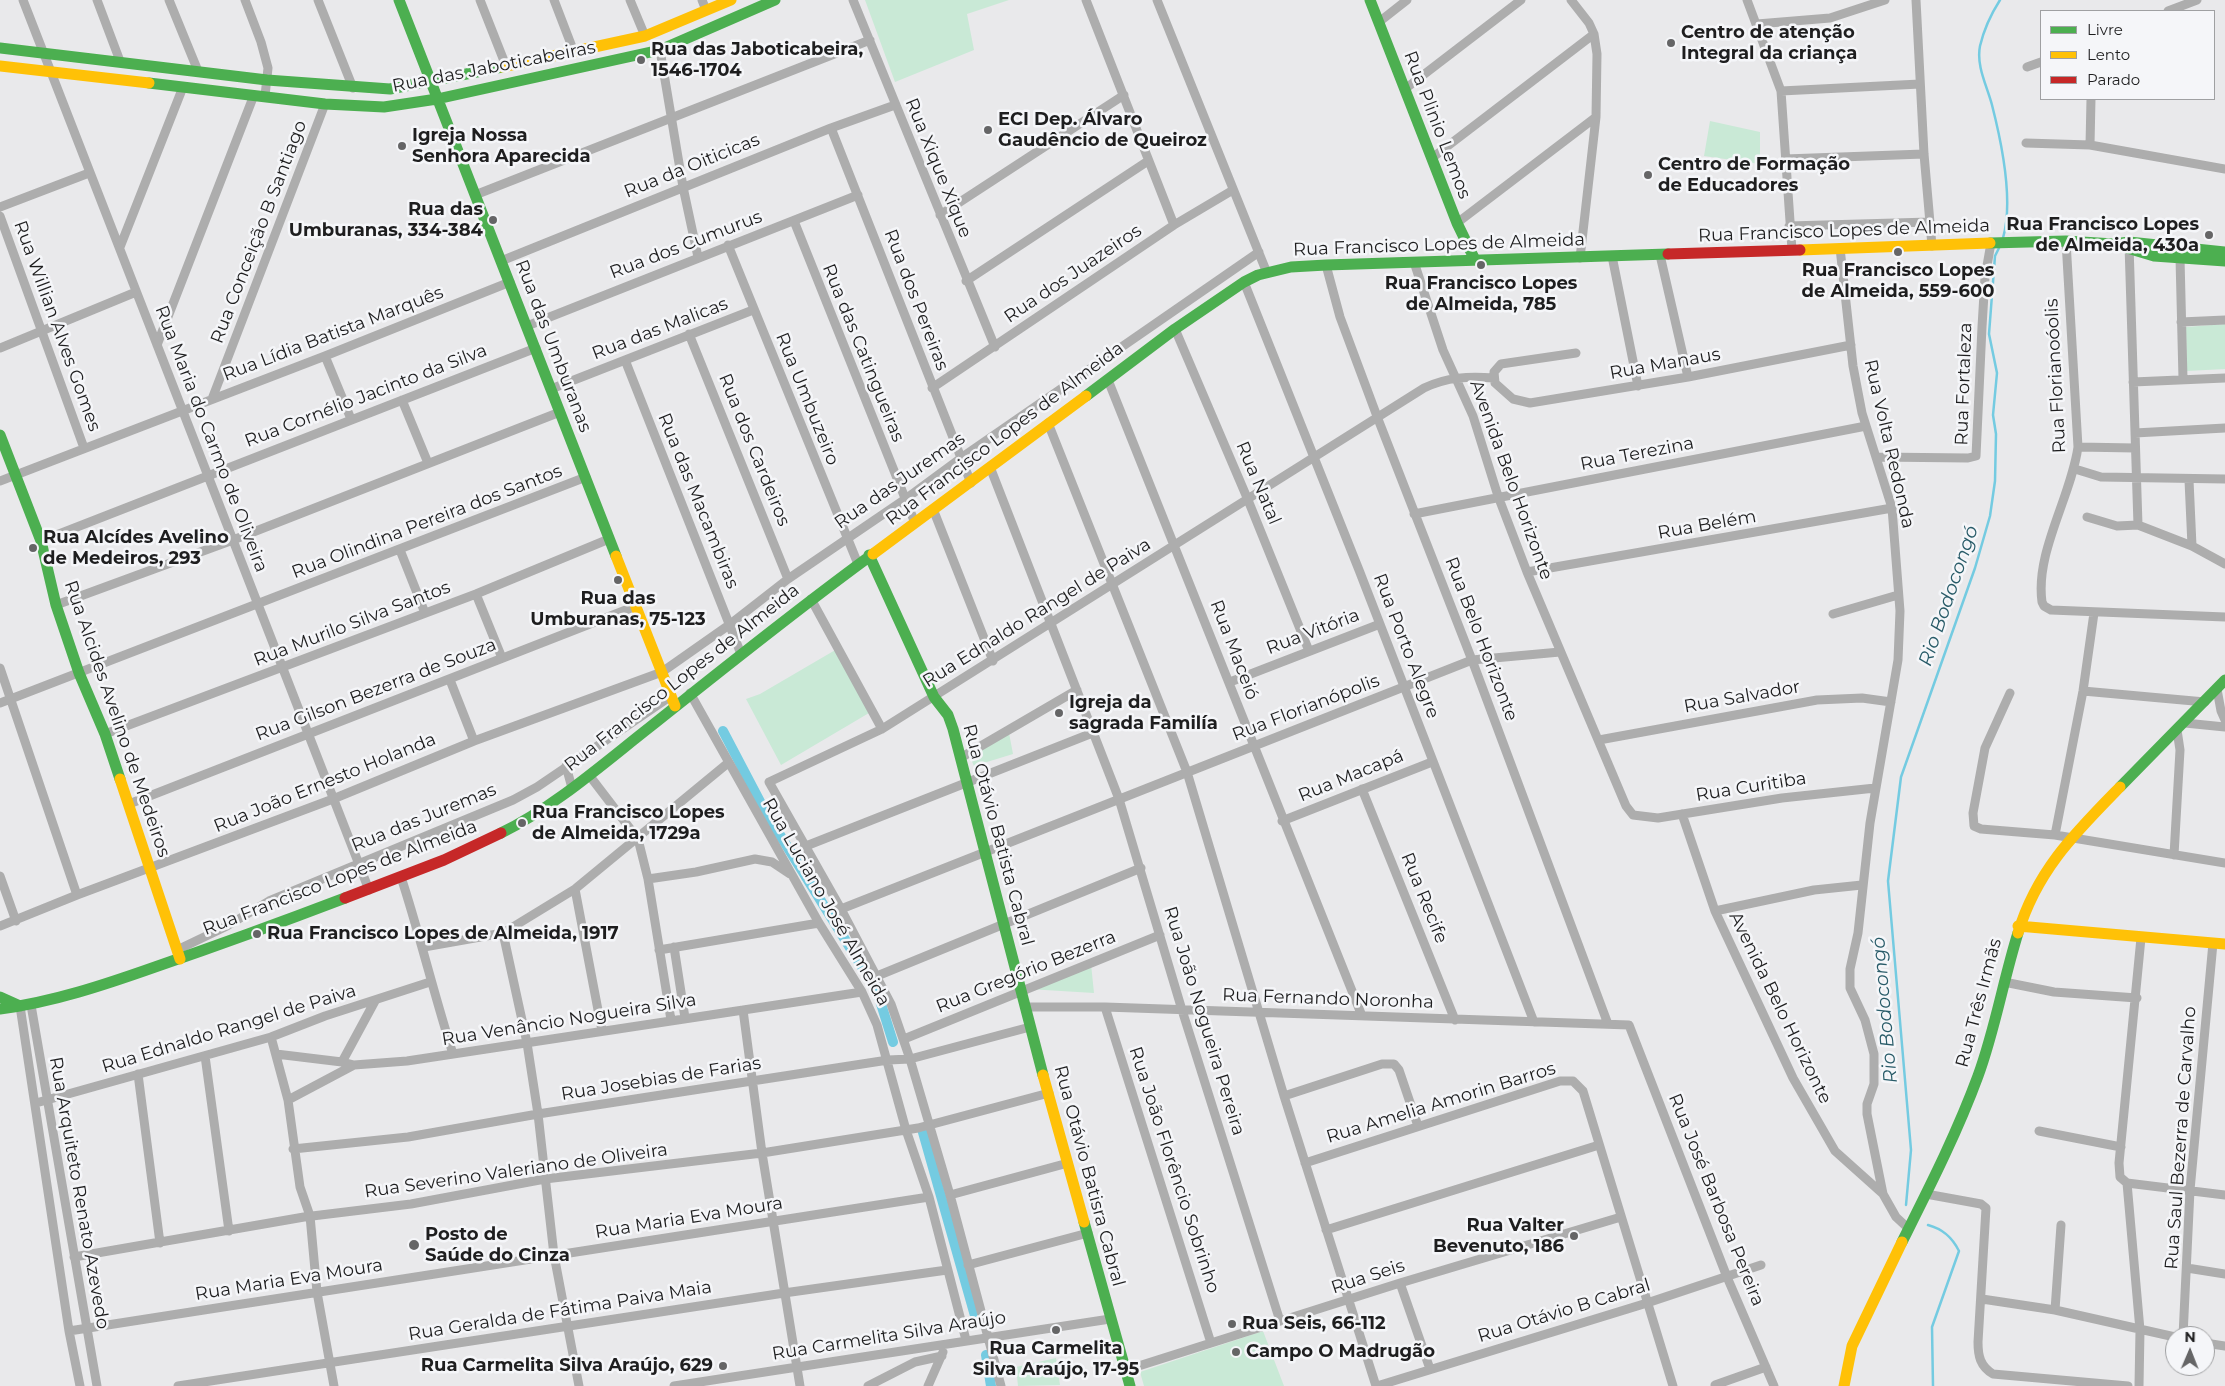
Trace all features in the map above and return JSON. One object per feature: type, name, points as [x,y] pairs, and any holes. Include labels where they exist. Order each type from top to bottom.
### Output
[{"type":"street","name":"Rua Maria do Carmo de Oliveira","points":[[23,0],[89,173],[120,247],[181,410],[370,890]]},
{"type":"street","points":[[97,0],[120,61]]},
{"type":"street","points":[[169,0],[198,71]]},
{"type":"street","points":[[157,345],[267,80],[268,68],[264,50],[245,0]]},
{"type":"street","points":[[318,0],[353,88]]},
{"type":"street","name":"Rua das Umburanas","points":[[399,0],[673,701]]},
{"type":"street","points":[[480,0],[506,66]]},
{"type":"street","points":[[554,0],[574,52]]},
{"type":"street","points":[[630,0],[645,36]]},
{"type":"street","name":"Rua das Jaboticabeiras","points":[[0,48],[267,80],[353,88],[390,89],[645,36],[704,5],[731,0]]},
{"type":"street","name":"Rua das Jaboticabeiras","points":[[0,66],[325,104],[384,107],[437,99],[660,50],[776,0]]},
{"type":"street","name":"Rua Xique Xique","points":[[853,0],[966,281],[995,347]]},
{"type":"street","points":[[1086,0],[1174,225]]},
{"type":"street","points":[[1157,0],[1267,273]]},
{"type":"street","name":"Rua Plinio Lemos","points":[[1370,0],[1457,222],[1475,260]]},
{"type":"street","points":[[1378,22],[1407,0]]},
{"type":"street","points":[[1404,89],[1521,0]]},
{"type":"street","points":[[1571,0],[1589,23],[1594,34],[1597,54],[1596,117],[1580,258]]},
{"type":"street","points":[[1747,0],[1781,91],[1784,159],[1792,250]]},
{"type":"street","points":[[1756,24],[1830,18],[1885,0]]},
{"type":"street","points":[[1916,0],[1924,154],[1932,246]]},
{"type":"street","points":[[2171,10],[2197,0]]},
{"type":"street","points":[[1432,158],[1594,34]]},
{"type":"street","points":[[475,195],[671,116],[870,40]]},
{"type":"street","points":[[660,50],[683,187],[698,257]]},
{"type":"street","points":[[2027,67],[2040,62]]},
{"type":"street","points":[[1781,91],[1920,84]]},
{"type":"street","points":[[120,247],[183,87]]},
{"type":"street","points":[[940,215],[1124,95]]},
{"type":"street","points":[[2090,145],[2091,100]]},
{"type":"street","name":"Rua Conceição B Santiago","points":[[212,399],[325,104]]},
{"type":"street","name":"Rua da Oiticicas","points":[[501,261],[831,128],[896,105]]},
{"type":"street","points":[[1457,222],[1596,117]]},
{"type":"street","name":"Rua dos Pereiras","points":[[831,128],[971,483]]},
{"type":"street","points":[[2026,143],[2090,145],[2225,169]]},
{"type":"street","points":[[1784,159],[1924,154]]},
{"type":"street","points":[[966,281],[1148,160]]},
{"type":"street","points":[[0,207],[89,173]]},
{"type":"street","name":"Rua dos Juazeiros","points":[[932,388],[1174,225],[1233,190]]},
{"type":"street","name":"Rua dos Cumurus","points":[[527,326],[858,195]]},
{"type":"street","name":"Rua Willian Alves Gomes","points":[[0,216],[84,448]]},
{"type":"street","name":"Rua das Catingueiras","points":[[794,221],[915,524]]},
{"type":"street","points":[[1789,226],[1930,222]]},
{"type":"street","name":"Rua Francisco Lopes de Almeida","points":[[0,1009],[26,1006],[98,987],[178,954],[370,890],[475,847],[515,826],[589,776],[673,701],[690,693],[811,599],[971,483],[1048,422],[1108,380],[1175,329],[1244,282],[1267,273],[1291,267],[1326,265],[2066,241],[2225,252]]},
{"type":"street","name":"Rua Florianoóolis","points":[[2066,241],[2078,447],[2075,469],[2048,552],[2041,595],[2044,606],[2051,610],[2094,613]]},
{"type":"street","name":"Rua Fortaleza","points":[[1877,457],[1960,458],[1976,456],[1985,285],[1996,244]]},
{"type":"street","name":"Rua Umbuzeiro","points":[[728,246],[846,539],[858,564]]},
{"type":"street","points":[[2129,246],[2138,525]]},
{"type":"street","name":"Rua Francisco Lopes de Almeida","points":[[2129,246],[2180,258],[2225,261]]},
{"type":"street","name":"Rua Volta Redonda","points":[[1840,248],[1851,345],[1866,426],[1892,508],[1898,595],[1898,660],[1876,788],[1862,885],[1858,933],[1849,979],[1854,1000],[1867,1026],[1874,1054],[1874,1084],[1867,1104],[1867,1114],[1883,1194]]},
{"type":"street","name":"Rua das Juremas","points":[[662,672],[730,625],[788,578],[904,500],[961,458],[1258,252]]},
{"type":"street","points":[[1660,255],[1688,377]]},
{"type":"street","points":[[1612,256],[1638,386]]},
{"type":"street","points":[[2180,258],[2183,380]]},
{"type":"street","name":"Avenida Belo Horizonte","points":[[1414,262],[1443,350],[1473,416],[1498,496],[1560,652]]},
{"type":"street","name":"Rua Belo Horizonte","points":[[1326,265],[1340,317],[1414,514],[1472,660],[1608,1024]]},
{"type":"street","name":"Rua Lídia Batista Marquês","points":[[0,481],[510,282]]},
{"type":"street","name":"Rua Porto Alegre","points":[[1244,282],[1380,624],[1534,1022]]},
{"type":"street","points":[[0,348],[136,292]]},
{"type":"street","name":"Rua das Malicas","points":[[551,389],[753,310]]},
{"type":"street","points":[[2181,322],[2225,320]]},
{"type":"street","name":"Rua Natal","points":[[1175,329],[1248,500],[1309,651]]},
{"type":"street","name":"Rua dos Cardeiros","points":[[690,334],[788,578]]},
{"type":"street","name":"Rua Manaus","points":[[1494,378],[1497,387],[1505,394],[1520,402],[1530,403],[1688,377],[1851,345]]},
{"type":"street","name":"Rua Cornélio Jacinto da Silva","points":[[41,541],[536,348]]},
{"type":"street","points":[[1314,457],[1424,388],[1439,381],[1456,377],[1494,378],[1496,368],[1501,364],[1576,353]]},
{"type":"street","points":[[324,356],[351,419]]},
{"type":"street","name":"Rua das Macambiras","points":[[625,360],[741,654]]},
{"type":"street","points":[[2133,382],[2225,378]]},
{"type":"street","name":"Rua Maceió","points":[[1108,380],[1230,682],[1282,821],[1362,1016]]},
{"type":"street","points":[[402,400],[428,464]]},
{"type":"street","points":[[56,605],[233,540],[560,412]]},
{"type":"street","points":[[1048,422],[1114,583],[1187,772],[1304,1162],[1376,1386]]},
{"type":"street","name":"Rua Terezina","points":[[1414,514],[1498,496],[1866,426]]},
{"type":"street","points":[[2135,433],[2225,428]]},
{"type":"street","name":"Rua Alcides Avelino de Medeiros","points":[[0,435],[41,541],[56,605],[79,673],[105,734],[178,954]]},
{"type":"street","points":[[2078,447],[2135,448]]},
{"type":"street","name":"Rua Ednaldo Rangel de Paiva","points":[[769,782],[882,729],[1052,624],[1314,457]]},
{"type":"street","name":"Rua João Nogueira Pereira","points":[[990,467],[1095,732],[1119,799],[1182,1010],[1280,1321]]},
{"type":"street","points":[[2075,469],[2101,477],[2189,480],[2225,479]]},
{"type":"street","name":"Rua Olindina Pereira dos Santos","points":[[0,703],[259,605],[586,477]]},
{"type":"street","points":[[2189,480],[2192,546]]},
{"type":"street","name":"Rua Belém","points":[[1527,572],[1892,508]]},
{"type":"street","points":[[933,509],[993,661]]},
{"type":"street","points":[[2087,517],[2117,526],[2138,525],[2192,546],[2225,564]]},
{"type":"street","name":"Rua Murilo Silva Santos","points":[[105,734],[282,669],[425,612],[476,594],[609,539]]},
{"type":"street","points":[[400,550],[425,612]]},
{"type":"street","name":"Rua Otávio Batista Cabral","points":[[869,556],[934,697],[948,715],[962,757],[1003,924],[1022,991]]},
{"type":"street","points":[[476,594],[502,658]]},
{"type":"street","points":[[1834,614],[1898,595]]},
{"type":"street","points":[[811,599],[882,729]]},
{"type":"street","name":"Rua Gilson Bezerra de Souza","points":[[129,804],[636,606]]},
{"type":"street","points":[[2055,835],[2083,691],[2094,613],[2225,618]]},
{"type":"street","name":"Rua Vitória","points":[[1230,682],[1380,624]]},
{"type":"street","points":[[1560,652],[1599,740]]},
{"type":"street","name":"Rua Florianópolis","points":[[841,909],[1472,660],[1560,652]]},
{"type":"street","points":[[0,668],[77,895]]},
{"type":"street","name":"Rua João Ernesto Holanda","points":[[0,926],[77,895],[151,869],[333,799],[474,741],[662,672]]},
{"type":"street","points":[[450,680],[474,741]]},
{"type":"street","name":"Rua Três Irmãs","points":[[1844,1386],[1852,1346],[1860,1327],[1926,1194],[1979,1074],[2018,926],[2040,876],[2055,854],[2070,838],[2225,680]]},
{"type":"street","points":[[2217,689],[2221,711],[2225,720]]},
{"type":"street","points":[[962,757],[1077,690]]},
{"type":"street","points":[[2083,691],[2204,702]]},
{"type":"street","name":"Rua Luciano José Almeida","points":[[690,693],[819,922],[862,992],[877,1025],[906,1130],[929,1197],[966,1340]]},
{"type":"street","points":[[2010,693],[1985,748],[1973,813],[1974,826],[1976,828],[2055,835],[2225,862]]},
{"type":"street","name":"Rua Salvador","points":[[1599,740],[1817,700],[1862,698],[1891,702]]},
{"type":"street","name":"Rua das Juremas","points":[[178,954],[269,901],[359,862],[513,800],[537,787],[566,766],[673,701]]},
{"type":"street","points":[[2174,855],[2181,726],[2225,727]]},
{"type":"street","points":[[806,846],[1095,732]]},
{"type":"street","name":"Rua Curitiba","points":[[1599,740],[1626,806],[1633,815],[1658,818],[1843,790],[1876,788]]},
{"type":"street","name":"Rua Macapá","points":[[1282,821],[1432,762]]},
{"type":"street","points":[[424,947],[504,933],[575,889],[728,763]]},
{"type":"street","points":[[566,766],[572,788]]},
{"type":"street","points":[[589,776],[638,839],[648,879],[671,1020]]},
{"type":"street","name":"Rua Luciano José Almeida","points":[[769,782],[877,976],[904,1039],[950,1195],[1001,1386]]},
{"type":"street","name":"Rua Recife","points":[[1362,788],[1455,1020]]},
{"type":"street","name":"Avenida Belo Horizonte","points":[[1682,814],[1715,911],[1793,1078],[1827,1139],[1844,1161],[1883,1194]]},
{"type":"street","points":[[648,879],[755,860],[772,862],[794,877]]},
{"type":"street","points":[[877,976],[1141,868]]},
{"type":"street","points":[[0,876],[16,921]]},
{"type":"street","points":[[402,876],[424,947],[430,982],[453,1054]]},
{"type":"street","points":[[1715,911],[1814,890],[1862,885]]},
{"type":"street","points":[[575,889],[602,1031]]},
{"type":"street","points":[[660,950],[819,922]]},
{"type":"street","points":[[2018,926],[2225,944]]},
{"type":"street","points":[[504,933],[527,1043],[538,1114],[554,1256],[579,1386]]},
{"type":"street","name":"Rua Gregório Bezerra","points":[[904,1039],[1160,935]]},
{"type":"street","points":[[2142,938],[2121,1147],[2120,1177],[2127,1182],[2225,1195]]},
{"type":"street","name":"Rua Saul Bezerra de Carvalho","points":[[2184,1326],[2190,1190],[2213,943]]},
{"type":"street","points":[[674,947],[685,1018]]},
{"type":"street","name":"Rua Ednaldo Rangel de Paiva","points":[[36,1103],[271,1037],[325,1016],[430,982]]},
{"type":"street","points":[[2004,982],[2054,992],[2137,998]]},
{"type":"street","name":"Rua Otávio Batisra Cabral","points":[[1022,991],[1030,1027],[1088,1233],[1110,1319],[1126,1370]]},
{"type":"street","name":"Rua Venâncio Nogueira Silva","points":[[288,1100],[354,1065],[407,1061],[862,992]]},
{"type":"street","points":[[0,997],[26,1006]]},
{"type":"street","points":[[342,1062],[375,1001]]},
{"type":"street","name":"Rua Arquiteto Renato Azevedo","points":[[26,1006],[46,1100],[97,1386]]},
{"type":"street","name":"Rua Arquiteto Renato Azevedo","points":[[26,1006],[40,1145],[69,1331],[80,1386]]},
{"type":"street","name":"Rua Fernando Noronha","points":[[1026,1007],[1105,1007],[1630,1025]]},
{"type":"street","name":"Rua João Florêncio Sobrinho","points":[[1105,1007],[1211,1342]]},
{"type":"street","points":[[743,1010],[762,1153],[800,1386]]},
{"type":"street","name":"Rua José Barbosa Pereira","points":[[1630,1025],[1727,1277],[1774,1386]]},
{"type":"street","name":"Rua Josebias de Farias","points":[[294,1149],[408,1137],[538,1114],[888,1060],[910,1059],[1030,1027]]},
{"type":"street","points":[[271,1037],[288,1100],[300,1187],[310,1216],[317,1292],[334,1386]]},
{"type":"street","points":[[276,1054],[354,1065]]},
{"type":"street","points":[[205,1056],[229,1231]]},
{"type":"street","points":[[1284,1096],[1390,1063],[1397,1066],[1418,1126]]},
{"type":"street","points":[[138,1074],[160,1243]]},
{"type":"street","name":"Rua Amelia Amorin Barros","points":[[1304,1162],[1560,1081],[1573,1081],[1583,1091],[1599,1146]]},
{"type":"street","name":"Rua Severino Valeriano de Oliveira","points":[[74,1257],[310,1216],[411,1204],[545,1179],[762,1153],[906,1130],[1049,1093]]},
{"type":"street","points":[[2039,1131],[2121,1147]]},
{"type":"street","points":[[1326,1230],[1599,1146],[1672,1386]]},
{"type":"street","points":[[950,1195],[1068,1164]]},
{"type":"street","points":[[2127,1182],[2140,1330],[2139,1386]]},
{"type":"street","points":[[1883,1194],[1896,1217],[1910,1227]]},
{"type":"street","points":[[1926,1194],[1981,1204],[1986,1208],[1978,1354],[1981,1362],[1992,1374],[2128,1386]]},
{"type":"street","name":"Rua Maria Eva Moura","points":[[69,1331],[929,1197]]},
{"type":"street","name":"Rua Seis","points":[[1126,1370],[1211,1342],[1349,1301],[1400,1283],[1621,1218]]},
{"type":"street","points":[[2055,1310],[2060,1225]]},
{"type":"street","points":[[968,1264],[1088,1233]]},
{"type":"street","name":"Rua Otávio B Cabral","points":[[1376,1386],[1647,1303],[1761,1265]]},
{"type":"street","points":[[2187,1268],[2225,1274]]},
{"type":"street","name":"Rua Geralda de Fátima Paiva Maia","points":[[178,1386],[784,1292],[947,1270]]},
{"type":"street","points":[[1400,1283],[1430,1369]]},
{"type":"street","points":[[1982,1299],[2055,1310],[2165,1335]]},
{"type":"street","name":"Rua Carmelita Silva Araújo","points":[[674,1386],[1110,1319]]},
{"type":"street","points":[[928,1386],[946,1343]]},
{"type":"street","points":[[868,1386],[915,1362],[942,1356]]},
{"type":"street","points":[[1715,1385],[1766,1367]]},
{"type":"street","points":[[1126,1370],[1130,1386]]},
{"type":"green space","points":[[865,0],[1009,0],[967,14],[974,50],[895,82]]},
{"type":"green space","points":[[1710,121],[1760,132],[1760,164],[1704,156]]},
{"type":"green space","points":[[2225,324],[2225,369],[2187,371],[2186,327]]},
{"type":"green space","points":[[837,649],[869,713],[781,765],[746,699],[760,694]]},
{"type":"green space","points":[[1009,733],[1013,754],[974,766],[969,755]]},
{"type":"green space","points":[[1091,964],[1094,993],[1028,989]]},
{"type":"green space","name":"Campo O Madrugão","points":[[1263,1331],[1284,1386],[1144,1386],[1140,1372]]},
{"type":"green space","points":[[1056,1358],[1060,1385],[1018,1386],[1016,1367]]},
{"type":"waterway","name":"Rio Bodocongó","points":[[2000,0],[1986,28],[1980,46],[1979,61],[1992,105],[2005,172],[2007,207],[2003,238]]},
{"type":"waterway","name":"Rio Bodocongó","points":[[1906,1205],[1911,1150],[1888,881],[1901,777],[1975,568],[1990,516],[1995,481],[1996,434],[1993,415],[1997,373],[1989,334],[1995,256],[1999,248]]},
{"type":"waterway","points":[[723,731],[765,811],[877,991],[893,1042]]},
{"type":"waterway","points":[[922,1129],[977,1323]]},
{"type":"waterway","name":"Rio Bodocongó","points":[[1928,1225],[1946,1234],[1959,1251],[1932,1327],[1933,1386]]},
{"type":"waterway","points":[[986,1355],[991,1386]]},
{"type":"traffic: fast","points":[[399,0],[616,556]]},
{"type":"traffic: fast","points":[[149,83],[325,104],[384,107],[437,99],[660,50],[775,0]]},
{"type":"traffic: fast","points":[[1370,0],[1457,223],[1475,260]]},
{"type":"traffic: fast","points":[[0,48],[267,80],[390,89],[502,67]]},
{"type":"traffic: fast","points":[[1990,243],[2066,241],[2114,244],[2129,242],[2225,252]]},
{"type":"traffic: fast","points":[[2114,244],[2154,256],[2225,261]]},
{"type":"traffic: fast","points":[[1086,396],[1175,329],[1244,282],[1258,275],[1291,267],[1326,265],[1668,254]]},
{"type":"traffic: fast","points":[[0,435],[41,541],[56,605],[79,673],[105,734],[120,779]]},
{"type":"traffic: fast","points":[[501,833],[540,811],[578,784],[816,596],[873,554]]},
{"type":"traffic: fast","points":[[869,555],[934,697],[948,715],[953,729],[1043,1075]]},
{"type":"traffic: fast","points":[[2120,787],[2225,680]]},
{"type":"traffic: fast","points":[[0,1009],[59,997],[136,974],[345,898]]},
{"type":"traffic: fast","points":[[1902,1242],[1952,1139],[1978,1076],[2018,933]]},
{"type":"traffic: fast","points":[[0,997],[20,1006]]},
{"type":"traffic: fast","points":[[1084,1222],[1130,1386]]},
{"type":"traffic: slow","points":[[502,67],[645,36],[731,0]]},
{"type":"traffic: slow","points":[[0,66],[149,83]]},
{"type":"traffic: slow","points":[[1800,250],[1990,243]]},
{"type":"traffic: slow","points":[[873,554],[1086,396]]},
{"type":"traffic: slow","points":[[616,556],[675,706]]},
{"type":"traffic: slow","points":[[120,779],[180,959]]},
{"type":"traffic: slow","points":[[2018,933],[2026,911],[2047,871],[2073,837],[2120,787]]},
{"type":"traffic: slow","points":[[2018,926],[2225,944]]},
{"type":"traffic: slow","points":[[1043,1075],[1084,1222]]},
{"type":"traffic: slow","points":[[1844,1386],[1852,1346],[1902,1242]]},
{"type":"traffic: jam","points":[[1668,254],[1800,250]]},
{"type":"traffic: jam","points":[[345,898],[444,860],[501,833]]},
{"type":"place","name":"Centro de atenção Integral da criança","points":[[1671,43]]},
{"type":"place","name":"Rua das Jaboticabeira, 1546-1704","points":[[641,60]]},
{"type":"place","name":"ECI Dep. Álvaro Gaudêncio de Queiroz","points":[[988,130]]},
{"type":"place","name":"Igreja Nossa Senhora Aparecida","points":[[402,146]]},
{"type":"place","name":"Centro de Formação de Educadores","points":[[1648,175]]},
{"type":"place","name":"Rua das Umburanas, 334-384","points":[[493,220]]},
{"type":"place","name":"Rua Francisco Lopes de Almeida, 430a","points":[[2209,235]]},
{"type":"place","name":"Rua Francisco Lopes de Almeida, 559-600","points":[[1898,252]]},
{"type":"place","name":"Rua Francisco Lopes de Almeida, 785","points":[[1481,265]]},
{"type":"place","name":"Rua Alcídes Avelino de Medeiros, 293","points":[[33,548]]},
{"type":"place","name":"Rua das Umburanas, 75-123","points":[[618,580]]},
{"type":"place","name":"Igreja da sagrada Familía","points":[[1059,713]]},
{"type":"place","name":"Rua Francisco Lopes de Almeida, 1729a","points":[[522,823]]},
{"type":"place","name":"Rua Francisco Lopes de Almeida, 1917","points":[[257,934]]},
{"type":"place","name":"Rua Valter Bevenuto, 186","points":[[1574,1236]]},
{"type":"place","name":"Posto de Saúde do Cinza","points":[[414,1245]]},
{"type":"place","name":"Rua Seis, 66-112","points":[[1232,1324]]},
{"type":"place","name":"Rua Carmelita Silva Araújo, 17-95","points":[[1056,1330]]},
{"type":"place","name":"Campo O Madrugão","points":[[1236,1352]]},
{"type":"place","name":"Rua Carmelita Silva Araújo, 629","points":[[723,1366]]}]
